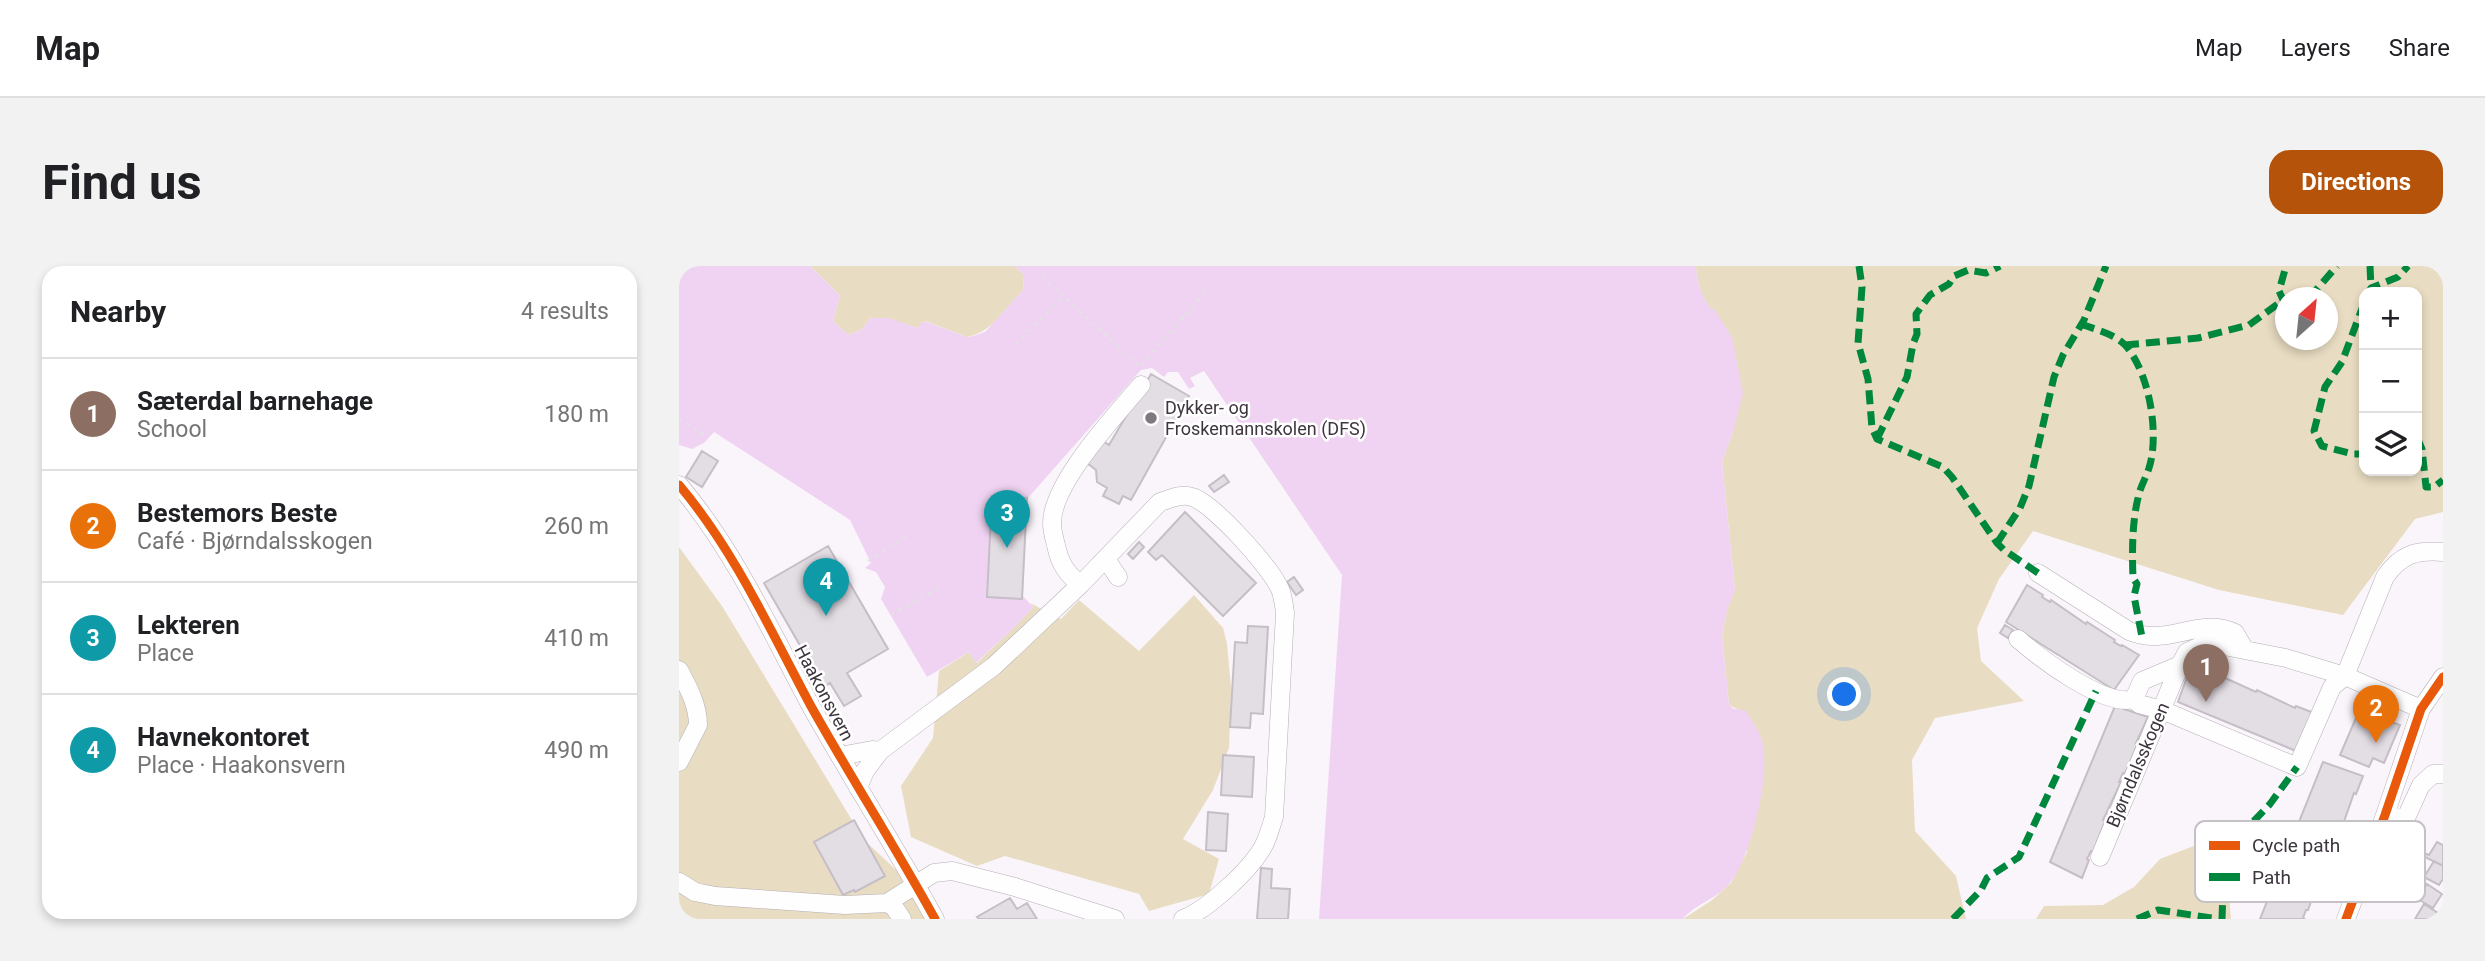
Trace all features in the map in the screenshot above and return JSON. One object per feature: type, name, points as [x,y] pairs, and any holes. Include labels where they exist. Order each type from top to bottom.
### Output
[{"type":"street","points":[[1081,584],[1063,568],[1057,551],[1052,525],[1058,496],[1098,436],[1141,384]]},
{"type":"street","name":"Haakonsvern","points":[[679,485],[731,557],[858,788],[935,919]]},
{"type":"street","name":"Haakonsvern","points":[[858,788],[865,771],[880,751],[995,666],[1081,584],[1160,502],[1176,496],[1192,496],[1216,512],[1256,555],[1280,588],[1285,613],[1275,817],[1263,848],[1233,883],[1197,914],[1183,919]]},
{"type":"street","points":[[2134,699],[2139,704],[2162,710],[2297,767],[2332,687],[2345,676],[2385,577],[2395,563],[2410,554],[2442,550]]},
{"type":"street","points":[[1106,559],[1118,577]]},
{"type":"street","name":"Bjørndalsskogen","points":[[2038,573],[2129,631],[2155,638],[2217,628],[2235,633],[2245,650]]},
{"type":"street","points":[[2018,639],[2037,656],[2083,686],[2125,702],[2134,699],[2142,681],[2180,665]]},
{"type":"street","name":"Bjørndalsskogen","points":[[2100,857],[2180,665],[2187,652],[2204,644],[2286,658],[2345,676],[2421,709]]},
{"type":"street","points":[[679,670],[697,708],[698,725],[679,762]]},
{"type":"street","points":[[2383,821],[2421,709],[2443,677]]},
{"type":"street","name":"Haakonsvern","points":[[840,756],[880,751]]},
{"type":"street","points":[[2385,815],[2405,820],[2421,785],[2433,774],[2443,774]]},
{"type":"street","points":[[679,883],[687,894],[845,905],[887,903],[934,873],[952,871],[1015,887],[1115,919]]},
{"type":"street","points":[[2346,919],[2352,902]]},
{"type":"street","points":[[887,903],[894,907],[902,919]]},
{"type":"path","points":[[1042,276],[1140,367],[1210,287]]},
{"type":"path","points":[[1016,344],[1064,296]]},
{"type":"path","points":[[679,419],[707,436]]},
{"type":"path","points":[[869,561],[911,533]]},
{"type":"path","points":[[891,615],[942,586]]},
{"type":"shaded area","points":[[679,266],[810,266],[840,296],[833,321],[848,335],[861,330],[871,318],[889,318],[917,328],[924,321],[967,337],[985,332],[1023,290],[1024,275],[1015,266],[1696,266],[1698,283],[1705,299],[1732,337],[1743,393],[1722,462],[1735,590],[1727,610],[1722,635],[1729,705],[1734,709],[1745,710],[1758,731],[1764,752],[1764,770],[1758,812],[1738,871],[1725,889],[1683,919],[1319,919],[1342,575],[1204,371],[1190,378],[1195,386],[1189,389],[1178,372],[1168,372],[1164,377],[1152,368],[1141,370],[1027,499],[1023,596],[1033,607],[976,663],[969,652],[927,677],[881,599],[885,587],[876,572],[865,568],[871,563],[850,520],[714,432],[704,443],[692,449],[679,445]]},
{"type":"shaded area","points":[[810,266],[1015,266],[1024,275],[1023,290],[1005,312],[976,335],[967,337],[925,321],[917,328],[888,318],[871,318],[861,330],[848,335],[833,321],[840,296]]},
{"type":"shaded area","points":[[1696,266],[2443,266],[2443,512],[2415,519],[2343,615],[2219,590],[2033,531],[1999,579],[1977,628],[1981,661],[2024,701],[1935,718],[1912,760],[1915,831],[1956,876],[1966,919],[1683,919],[1712,900],[1731,883],[1747,852],[1739,710],[1729,705],[1722,635],[1735,589],[1722,462],[1734,429],[1711,309],[1700,289]]},
{"type":"shaded area","points":[[679,547],[722,606],[864,840],[924,896],[927,919],[679,919]]},
{"type":"shaded area","points":[[1194,595],[1223,628],[1231,687],[1229,748],[1213,790],[1183,839],[1219,859],[1209,894],[1149,911],[1139,894],[1005,856],[977,866],[911,837],[901,786],[933,738],[939,671],[969,652],[977,663],[1026,615],[1033,607],[1030,603],[1061,619],[1079,600],[1139,651]]},
{"type":"shaded area","points":[[2195,845],[2195,902],[2230,902],[2231,919],[2036,919],[2044,906],[2103,905],[2134,887],[2160,859]]},
{"type":"building","name":"Dykker- og Froskemannskolen (DFS)","points":[[1151,374],[1189,396],[1131,500],[1123,496],[1119,504],[1103,496],[1107,488],[1097,482],[1096,470],[1087,463],[1100,439],[1109,445]]},
{"type":"building","points":[[702,451],[718,461],[702,487],[686,477]]},
{"type":"building","points":[[1224,475],[1229,482],[1214,492],[1209,486]]},
{"type":"building","points":[[992,496],[1027,498],[1022,599],[987,597]]},
{"type":"building","points":[[1185,512],[1256,583],[1223,616],[1162,555],[1156,560],[1148,552]]},
{"type":"building","points":[[1139,542],[1144,547],[1133,559],[1128,554]]},
{"type":"building","points":[[828,546],[888,649],[847,673],[861,696],[844,706],[830,683],[824,687],[764,583]]},
{"type":"building","points":[[1294,577],[1303,590],[1296,595],[1287,582]]},
{"type":"building","points":[[2027,585],[2050,602],[2051,600],[2115,640],[2114,642],[2139,655],[2114,690],[2006,622]]},
{"type":"building","points":[[2005,625],[2013,630],[2008,638],[2000,633]]},
{"type":"building","points":[[1248,626],[1268,627],[1263,714],[1251,713],[1250,728],[1230,727],[1235,642],[1247,643]]},
{"type":"building","points":[[2192,663],[2295,708],[2296,706],[2314,713],[2296,751],[2178,702]]},
{"type":"building","points":[[2115,706],[2148,717],[2103,820],[2105,821],[2093,852],[2091,851],[2087,859],[2089,860],[2082,878],[2050,862]]},
{"type":"building","points":[[2359,711],[2400,725],[2384,763],[2373,758],[2369,767],[2340,755]]},
{"type":"building","points":[[1223,755],[1254,757],[1252,797],[1221,795]]},
{"type":"building","points":[[2323,762],[2363,776],[2344,821],[2299,821]]},
{"type":"building","points":[[1208,812],[1228,814],[1226,851],[1206,850]]},
{"type":"building","points":[[854,820],[885,876],[855,892],[854,890],[843,895],[814,842]]},
{"type":"building","points":[[2437,842],[2443,845],[2443,866],[2425,857],[2425,853],[2429,855]]},
{"type":"building","points":[[2434,861],[2443,866],[2443,879],[2439,885],[2425,875]]},
{"type":"building","points":[[1261,868],[1272,869],[1271,888],[1290,889],[1288,919],[1257,919]]},
{"type":"building","points":[[2427,884],[2442,894],[2433,908],[2423,902]]},
{"type":"building","points":[[1010,898],[1017,909],[1027,903],[1037,919],[977,917]]},
{"type":"building","points":[[2267,902],[2311,902],[2303,918],[2305,919],[2260,919]]},
{"type":"building","points":[[2424,904],[2438,913],[2436,919],[2415,919]]},
{"type":"marked path","points":[[1859,266],[1862,287],[1858,343],[1868,379],[1872,428],[1877,439],[1943,467],[1997,543],[2038,573]]},
{"type":"marked path","points":[[1877,439],[1907,377],[1917,334],[1916,314],[1930,295],[1949,284],[1954,276],[1968,270],[1986,273],[2000,266]]},
{"type":"marked path","points":[[1997,543],[2020,508],[2029,486],[2054,377],[2063,355],[2084,320],[2106,266]]},
{"type":"marked path","points":[[2280,287],[2286,266]]},
{"type":"marked path","points":[[2319,287],[2337,266]]},
{"type":"marked path","points":[[2370,266],[2371,287]]},
{"type":"marked path","points":[[2373,287],[2398,277],[2408,266]]},
{"type":"marked path","points":[[2125,345],[2198,338],[2249,325],[2275,306]]},
{"type":"marked path","points":[[2359,316],[2342,362],[2325,387],[2314,431],[2322,446],[2359,454]]},
{"type":"marked path","points":[[2081,324],[2110,335],[2125,345],[2140,370],[2150,404],[2153,421],[2152,454],[2139,494],[2133,538],[2133,578],[2137,584],[2134,596],[2142,637]]},
{"type":"marked path","points":[[2422,449],[2426,487],[2434,487],[2443,480]]},
{"type":"marked path","points":[[1953,919],[1981,890],[1987,878],[2019,857],[2096,691]]},
{"type":"marked path","points":[[2254,821],[2297,767]]},
{"type":"marked path","points":[[2222,919],[2223,902]]},
{"type":"marked path","points":[[2137,919],[2158,910],[2219,919]]},
{"type":"cycle path","points":[[679,485],[718,537],[735,565],[812,708],[935,919]]},
{"type":"cycle path","points":[[2383,821],[2421,709],[2443,677]]},
{"type":"cycle path","points":[[2346,919],[2352,902]]},
{"type":"place","name":"Dykker- og Froskemannskolen (DFS)","points":[[1151,418]]},
{"type":"place","name":"Lekteren","points":[[1007,548]]},
{"type":"place","name":"Havnekontoret","points":[[826,616]]},
{"type":"place","name":"Sæterdal barnehage","points":[[2206,702]]},
{"type":"place","name":"Bestemors Beste","points":[[2376,743]]}]
